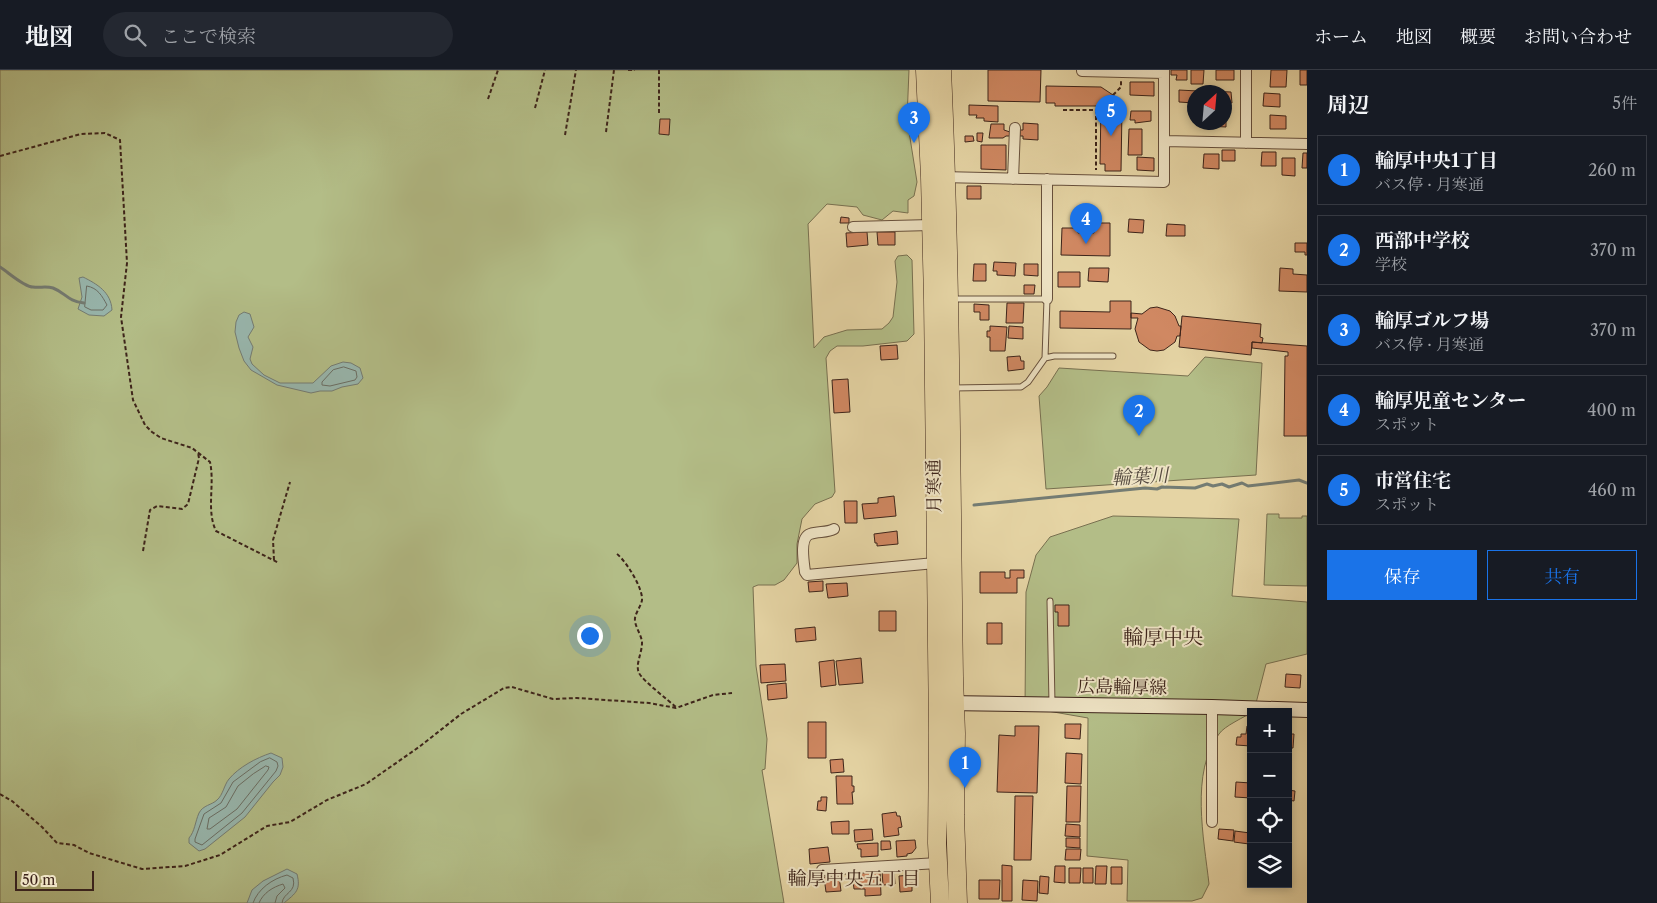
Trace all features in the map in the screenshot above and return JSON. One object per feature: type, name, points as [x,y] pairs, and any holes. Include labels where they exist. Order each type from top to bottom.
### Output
[{"type":"highway","name":"月寒通","points":[[925,70],[938,177],[931,225],[951,388],[946,703],[938,862],[940,903]]},
{"type":"highway","name":"月寒通","points":[[942,70],[938,177],[941,299],[933,389],[935,563],[946,703],[958,903]]},
{"type":"street","points":[[938,177],[1164,182],[1164,72],[1082,70]]},
{"type":"street","points":[[1246,70],[1246,143]]},
{"type":"street","points":[[1013,179],[1015,128]]},
{"type":"street","points":[[1164,141],[1307,144]]},
{"type":"street","points":[[1047,179],[1047,299]]},
{"type":"street","points":[[853,227],[931,225]]},
{"type":"street","points":[[834,529],[808,534],[805,538],[805,572],[807,575],[935,563]]},
{"type":"street","name":"広島輪厚線","points":[[946,703],[1307,710]]},
{"type":"street","points":[[1212,707],[1212,822]]},
{"type":"street","points":[[822,870],[938,862]]},
{"type":"lane","points":[[933,389],[1021,387],[1028,382],[1045,358],[1047,299],[941,299]]},
{"type":"lane","points":[[1045,358],[1054,356],[1113,356]]},
{"type":"lane","points":[[1050,601],[1052,705]]},
{"type":"path","points":[[488,99],[498,70]]},
{"type":"path","points":[[535,108],[545,70]]},
{"type":"path","points":[[565,135],[576,70]]},
{"type":"path","points":[[606,132],[614,70]]},
{"type":"path","points":[[628,70],[635,70]]},
{"type":"path","points":[[659,70],[659,113]]},
{"type":"path","points":[[1113,95],[1121,87],[1121,79]]},
{"type":"path","points":[[1063,110],[1096,110],[1101,106]]},
{"type":"path","points":[[1096,110],[1096,180]]},
{"type":"path","points":[[0,156],[81,134],[105,133],[120,140],[127,263],[121,316],[133,400],[145,425],[152,432],[161,438],[192,448],[210,462],[213,476],[210,517],[216,531],[279,563]]},
{"type":"path","points":[[143,551],[150,510],[156,506],[182,509],[188,504],[200,458],[198,453]]},
{"type":"path","points":[[274,560],[273,540],[290,482]]},
{"type":"path","points":[[617,554],[623,559],[641,590],[641,605],[636,618],[642,642],[641,657],[638,665],[640,674],[676,708]]},
{"type":"path","points":[[0,794],[12,801],[57,843],[74,845],[89,853],[142,869],[185,866],[220,854],[267,826],[290,822],[327,800],[366,784],[460,714],[504,688],[512,687],[553,699],[577,698],[624,701],[676,708],[713,695],[732,693]]},
{"type":"green space","points":[[0,70],[909,70],[907,119],[917,182],[914,196],[908,200],[908,213],[893,211],[882,220],[863,215],[857,207],[827,204],[808,224],[814,348],[824,337],[847,330],[882,329],[889,323],[893,317],[897,282],[895,261],[898,256],[907,255],[912,260],[914,334],[907,341],[863,346],[837,346],[830,351],[826,358],[835,492],[832,497],[815,504],[802,519],[797,544],[797,563],[784,580],[775,585],[758,585],[753,587],[756,666],[767,739],[765,769],[762,770],[784,903],[0,903]]},
{"type":"green space","points":[[1205,357],[1262,363],[1256,475],[1046,489],[1039,396],[1059,368],[1188,376]]},
{"type":"green space","points":[[1267,514],[1279,514],[1279,518],[1302,518],[1302,516],[1307,516],[1307,586],[1264,585]]},
{"type":"green space","points":[[1113,516],[1239,519],[1232,596],[1307,602],[1307,654],[1266,664],[1255,708],[1247,708],[1247,715],[1222,731],[1210,750],[1204,767],[1201,806],[1209,884],[1202,898],[1192,901],[1127,901],[1128,860],[1087,856],[1088,718],[1025,707],[1026,592],[1036,555],[1050,537]]},
{"type":"water","points":[[83,277],[102,289],[109,298],[112,310],[104,316],[89,315],[78,309],[82,297],[79,278]]},
{"type":"water","points":[[244,312],[250,314],[254,327],[248,337],[253,347],[250,359],[252,364],[264,375],[280,383],[313,383],[331,366],[343,362],[351,363],[360,368],[363,378],[358,384],[332,391],[311,393],[277,385],[251,370],[244,361],[235,332],[239,315]]},
{"type":"water","points":[[271,753],[282,758],[283,767],[280,775],[245,817],[205,849],[199,851],[189,843],[189,838],[199,813],[203,808],[219,798],[229,779],[248,763]]},
{"type":"water","points":[[287,869],[297,874],[298,884],[298,888],[288,900],[284,903],[247,903],[252,890],[263,881]]},
{"type":"building","points":[[988,70],[1041,70],[1040,102],[988,101]]},
{"type":"building","points":[[1171,70],[1187,70],[1187,80],[1176,80],[1177,75],[1171,75]]},
{"type":"building","points":[[1191,70],[1204,70],[1203,84],[1191,84]]},
{"type":"building","points":[[1216,70],[1234,70],[1234,80],[1216,80]]},
{"type":"building","points":[[1271,70],[1287,70],[1286,87],[1270,87]]},
{"type":"building","points":[[1300,70],[1307,70],[1307,85],[1300,85]]},
{"type":"building","points":[[1130,82],[1154,82],[1154,96],[1130,95]]},
{"type":"building","points":[[1046,86],[1101,87],[1116,97],[1122,108],[1121,171],[1105,171],[1105,164],[1100,164],[1101,106],[1055,106],[1055,103],[1046,103]]},
{"type":"building","points":[[1179,90],[1187,90],[1187,103],[1179,102]]},
{"type":"building","points":[[1264,93],[1280,94],[1280,107],[1263,106]]},
{"type":"building","points":[[969,105],[998,106],[998,122],[984,121],[984,118],[976,118],[977,115],[969,115]]},
{"type":"building","points":[[1131,111],[1151,111],[1151,121],[1135,123],[1135,120],[1130,120]]},
{"type":"building","points":[[1270,115],[1286,116],[1286,129],[1270,129]]},
{"type":"building","points":[[660,119],[670,119],[669,135],[659,134]]},
{"type":"building","points":[[1023,123],[1038,124],[1038,140],[1023,139],[1023,136],[1020,136],[1020,130],[1023,130]]},
{"type":"building","points":[[991,124],[1004,124],[1004,130],[1010,132],[1010,136],[989,138]]},
{"type":"building","points":[[1129,129],[1142,129],[1142,155],[1128,155]]},
{"type":"building","points":[[977,133],[983,133],[982,142],[977,141]]},
{"type":"building","points":[[965,136],[973,136],[974,141],[965,142]]},
{"type":"building","points":[[981,145],[1006,145],[1006,170],[981,169]]},
{"type":"building","points":[[1222,150],[1235,150],[1235,161],[1222,161]]},
{"type":"building","points":[[1262,152],[1276,152],[1276,166],[1261,166]]},
{"type":"building","points":[[1303,153],[1307,153],[1307,168],[1302,168]]},
{"type":"building","points":[[1204,154],[1219,154],[1219,169],[1203,168]]},
{"type":"building","points":[[1137,157],[1154,158],[1154,171],[1137,170]]},
{"type":"building","points":[[1282,158],[1295,158],[1295,176],[1282,175]]},
{"type":"building","points":[[967,186],[981,186],[981,199],[967,199]]},
{"type":"building","points":[[841,217],[849,218],[849,223],[840,223]]},
{"type":"building","points":[[1129,219],[1144,220],[1143,233],[1128,232]]},
{"type":"building","points":[[1094,223],[1110,223],[1110,256],[1061,255],[1062,228],[1078,228],[1078,233],[1094,233]]},
{"type":"building","points":[[1167,224],[1185,225],[1185,236],[1166,236]]},
{"type":"building","points":[[867,232],[868,245],[847,247],[846,233]]},
{"type":"building","points":[[877,232],[895,232],[895,245],[878,245]]},
{"type":"building","points":[[1295,243],[1307,243],[1307,255],[1305,255],[1305,252],[1295,252]]},
{"type":"building","points":[[994,262],[1016,263],[1015,276],[997,275],[997,271],[993,271]]},
{"type":"building","points":[[974,264],[986,264],[986,281],[973,281]]},
{"type":"building","points":[[1024,264],[1038,264],[1038,276],[1024,275]]},
{"type":"building","points":[[1089,268],[1109,268],[1108,282],[1088,281]]},
{"type":"building","points":[[1280,268],[1293,269],[1293,274],[1307,275],[1307,292],[1279,291]]},
{"type":"building","points":[[1058,272],[1080,272],[1080,287],[1058,287]]},
{"type":"building","points":[[1024,285],[1035,285],[1034,294],[1024,294]]},
{"type":"building","points":[[1110,301],[1131,301],[1131,329],[1060,328],[1060,311],[1110,312]]},
{"type":"building","points":[[1007,303],[1024,303],[1023,323],[1006,323]]},
{"type":"building","points":[[974,304],[989,305],[989,320],[980,320],[980,312],[974,312]]},
{"type":"building","points":[[1157,307],[1170,311],[1175,316],[1179,326],[1181,326],[1180,336],[1177,336],[1175,342],[1164,350],[1157,351],[1150,350],[1139,342],[1135,329],[1138,318],[1131,318],[1131,313],[1142,314],[1150,308]]},
{"type":"building","points":[[1182,316],[1261,324],[1260,337],[1263,338],[1262,343],[1252,342],[1251,355],[1179,347]]},
{"type":"building","points":[[990,326],[1007,327],[1005,351],[990,351],[990,337],[987,337],[987,331],[990,331]]},
{"type":"building","points":[[1009,326],[1023,327],[1023,339],[1008,338]]},
{"type":"building","points":[[1252,342],[1307,346],[1307,436],[1284,436],[1285,356],[1288,356],[1288,352],[1252,348]]},
{"type":"building","points":[[897,345],[898,359],[881,360],[880,346]]},
{"type":"building","points":[[1020,356],[1021,361],[1024,361],[1024,369],[1008,371],[1007,357]]},
{"type":"building","points":[[848,379],[850,412],[834,413],[832,380]]},
{"type":"building","points":[[894,496],[896,516],[864,519],[862,504],[878,503],[878,498]]},
{"type":"building","points":[[844,501],[857,501],[857,523],[845,523]]},
{"type":"building","points":[[897,531],[898,544],[877,546],[877,543],[875,543],[874,534]]},
{"type":"building","points":[[1010,570],[1024,570],[1024,578],[1017,578],[1017,593],[980,593],[980,572],[1005,572],[1005,578],[1010,578]]},
{"type":"building","points":[[823,581],[823,591],[809,592],[808,582]]},
{"type":"building","points":[[847,583],[848,596],[828,598],[826,584]]},
{"type":"building","points":[[1055,605],[1069,605],[1069,626],[1058,626],[1058,612],[1055,612]]},
{"type":"building","points":[[879,611],[896,611],[896,631],[879,631]]},
{"type":"building","points":[[987,623],[1002,623],[1002,644],[987,644]]},
{"type":"building","points":[[815,627],[816,640],[796,642],[795,629]]},
{"type":"building","points":[[861,658],[863,683],[839,685],[836,661]]},
{"type":"building","points":[[834,660],[836,685],[821,687],[819,662]]},
{"type":"building","points":[[785,664],[786,681],[761,683],[760,665]]},
{"type":"building","points":[[1286,674],[1301,675],[1300,688],[1285,687]]},
{"type":"building","points":[[786,683],[787,698],[768,700],[767,685]]},
{"type":"building","points":[[808,722],[826,722],[826,758],[808,758]]},
{"type":"building","points":[[1065,724],[1081,724],[1080,739],[1065,738]]},
{"type":"building","points":[[1015,726],[1039,726],[1037,793],[997,792],[999,735],[1015,736]]},
{"type":"building","points":[[1247,726],[1247,746],[1236,745],[1237,737],[1241,737],[1241,734],[1246,734]]},
{"type":"building","points":[[1292,734],[1294,734],[1293,748]]},
{"type":"building","points":[[1066,753],[1082,754],[1081,784],[1065,783]]},
{"type":"building","points":[[843,759],[844,772],[831,773],[830,760]]},
{"type":"building","points":[[836,776],[852,776],[852,786],[854,786],[854,792],[852,792],[853,804],[837,804]]},
{"type":"building","points":[[1236,782],[1247,783],[1247,798],[1235,797]]},
{"type":"building","points":[[1067,786],[1081,786],[1080,822],[1066,822]]},
{"type":"building","points":[[1292,791],[1295,791],[1294,801],[1292,801]]},
{"type":"building","points":[[1015,796],[1033,796],[1031,860],[1014,860]]},
{"type":"building","points":[[821,797],[827,797],[826,811],[817,810],[818,801],[821,801]]},
{"type":"building","points":[[896,812],[897,816],[900,816],[902,827],[898,828],[899,835],[884,837],[882,814]]},
{"type":"building","points":[[849,821],[849,834],[832,834],[831,822]]},
{"type":"building","points":[[1066,824],[1080,825],[1080,837],[1065,836]]},
{"type":"building","points":[[872,829],[873,840],[855,842],[854,830]]},
{"type":"building","points":[[1219,829],[1234,830],[1233,841],[1218,839]]},
{"type":"building","points":[[1235,831],[1247,833],[1247,844],[1234,842]]},
{"type":"building","points":[[1066,838],[1080,838],[1080,848],[1066,847]]},
{"type":"building","points":[[915,840],[916,848],[912,853],[907,854],[907,856],[897,857],[896,841]]},
{"type":"building","points":[[881,841],[890,841],[891,849],[881,850]]},
{"type":"building","points":[[878,843],[878,856],[861,857],[861,849],[858,849],[857,844]]},
{"type":"building","points":[[828,847],[830,862],[810,864],[809,849]]},
{"type":"building","points":[[1066,849],[1081,849],[1080,860],[1065,860]]},
{"type":"building","points":[[1002,865],[1012,866],[1012,901],[1002,901]]},
{"type":"building","points":[[1055,866],[1065,866],[1065,883],[1054,882]]},
{"type":"building","points":[[1096,866],[1107,866],[1106,884],[1095,884]]},
{"type":"building","points":[[1111,867],[1122,867],[1122,884],[1111,884]]},
{"type":"building","points":[[1069,868],[1081,868],[1080,883],[1069,883]]},
{"type":"building","points":[[1083,868],[1093,868],[1093,883],[1083,883]]},
{"type":"building","points":[[894,870],[895,884],[883,885],[882,871]]},
{"type":"building","points":[[880,871],[881,895],[865,896],[865,889],[854,889],[852,873]]},
{"type":"building","points":[[808,873],[809,884],[794,886],[792,875]]},
{"type":"building","points":[[912,875],[912,891],[900,892],[899,876]]},
{"type":"building","points":[[839,876],[841,891],[826,892],[824,877]]},
{"type":"building","points":[[1040,876],[1049,877],[1048,894],[1039,893]]},
{"type":"building","points":[[979,880],[1000,880],[999,899],[979,899]]},
{"type":"building","points":[[1023,880],[1038,881],[1037,901],[1022,900]]},
{"type":"waterway","points":[[0,267],[25,285],[53,288],[74,301],[84,303]]},
{"type":"waterway","name":"輪葉川","points":[[974,505],[1145,488],[1195,488],[1207,484],[1213,486],[1222,484],[1229,487],[1242,483],[1248,486],[1299,480],[1307,483]]},
{"type":"place","name":"市営住宅","points":[[1111,136]]},
{"type":"place","name":"輪厚ゴルフ場","points":[[914,143]]},
{"type":"place","name":"輪厚児童センター","points":[[1086,244]]},
{"type":"place","name":"西部中学校","points":[[1139,436]]},
{"type":"place","name":"輪厚中央1丁目","points":[[965,788]]},
{"type":"district","name":"輪厚中央","points":[[1163,637]]},
{"type":"district","name":"輪厚中央五丁目","points":[[854,878]]}]
